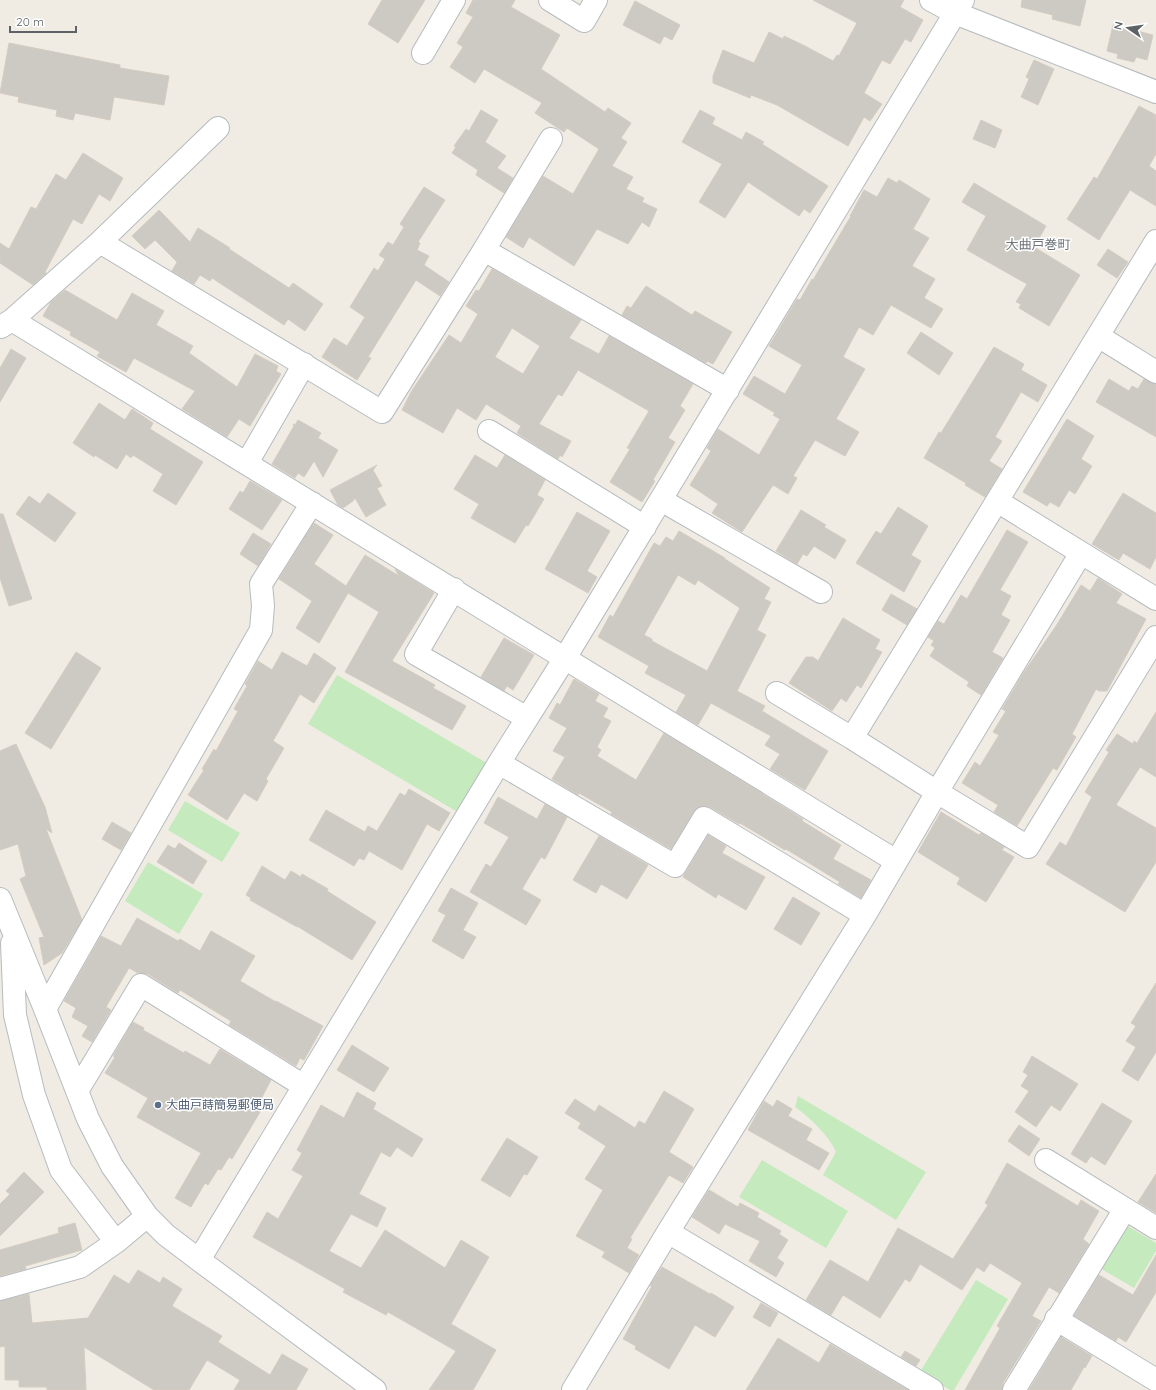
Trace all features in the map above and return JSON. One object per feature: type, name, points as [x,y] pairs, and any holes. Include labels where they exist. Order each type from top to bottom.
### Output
[{"type":"street","points":[[423,53],[454,0]]},
{"type":"street","points":[[550,0],[584,20],[596,0]]},
{"type":"street","points":[[931,0],[959,6],[1156,92]]},
{"type":"street","points":[[199,1260],[499,763],[566,658],[662,500],[959,6]]},
{"type":"street","points":[[218,128],[100,242],[6,324],[247,463],[896,861]]},
{"type":"street","points":[[100,242],[382,412],[484,250],[551,139]]},
{"type":"street","points":[[852,738],[1156,241]]},
{"type":"street","points":[[484,250],[728,390]]},
{"type":"street","points":[[1098,336],[1156,372]]},
{"type":"street","points":[[247,463],[304,364]]},
{"type":"street","points":[[489,431],[645,527]]},
{"type":"street","points":[[662,500],[821,592]]},
{"type":"street","points":[[997,501],[1156,599]]},
{"type":"street","points":[[45,1009],[261,630],[263,606],[261,584],[312,503]]},
{"type":"street","points":[[573,1390],[668,1232],[865,915],[1081,553]]},
{"type":"street","points":[[454,589],[416,654],[527,718]]},
{"type":"street","points":[[777,693],[1028,847],[1156,637]]},
{"type":"street","points":[[499,763],[675,866],[704,818],[865,915]]},
{"type":"street","points":[[0,899],[88,1119],[112,1166],[147,1216],[166,1235],[375,1390]]},
{"type":"street","points":[[12,928],[7,1002],[15,1015],[34,1095],[61,1170],[116,1242]]},
{"type":"street","points":[[77,1091],[141,985],[304,1086]]},
{"type":"street","points":[[1046,1160],[1156,1228]]},
{"type":"street","points":[[1014,1390],[1056,1319],[1125,1209]]},
{"type":"street","points":[[0,1289],[80,1267],[116,1242],[147,1216]]},
{"type":"street","points":[[668,1232],[932,1390]]},
{"type":"street","points":[[1056,1319],[1156,1380]]},
{"type":"green space","points":[[337,675],[490,765],[461,814],[308,724]]},
{"type":"green space","points":[[185,801],[240,833],[222,862],[168,830]]},
{"type":"green space","points":[[148,862],[203,894],[179,934],[125,901]]},
{"type":"green space","points":[[798,1096],[926,1172],[896,1220],[823,1175],[836,1152],[833,1145],[818,1127],[795,1107]]},
{"type":"green space","points":[[762,1160],[848,1211],[826,1248],[739,1197]]},
{"type":"green space","points":[[1124,1224],[1156,1243],[1156,1251],[1134,1288],[1098,1267]]},
{"type":"green space","points":[[976,1280],[1008,1299],[954,1390],[950,1390],[920,1372]]},
{"type":"building","points":[[382,0],[425,0],[398,43],[368,24]]},
{"type":"building","points":[[473,0],[515,0],[511,7],[560,35],[541,69],[605,112],[608,108],[631,123],[621,138],[627,142],[612,166],[633,177],[626,189],[644,198],[642,202],[657,209],[649,227],[642,222],[628,244],[597,229],[574,266],[529,237],[523,248],[506,237],[543,176],[573,194],[599,149],[567,128],[564,132],[535,113],[542,103],[484,69],[475,83],[450,67],[463,47],[457,43],[473,17],[466,13]]},
{"type":"building","points":[[813,0],[904,0],[900,7],[923,20],[911,42],[905,39],[890,64],[882,60],[864,93],[882,104],[870,121],[864,117],[848,146],[777,105],[751,95],[750,98],[713,83],[713,76],[723,50],[754,63],[769,32],[783,39],[784,36],[833,61],[837,55],[839,56],[857,23]]},
{"type":"building","points":[[1022,0],[1086,0],[1080,26],[1052,19],[1053,15],[1021,7]]},
{"type":"building","points":[[635,1],[680,25],[672,40],[664,36],[660,44],[623,25]]},
{"type":"building","points":[[1113,25],[1153,35],[1147,60],[1136,57],[1134,62],[1117,58],[1118,54],[1107,51]]},
{"type":"building","points":[[9,43],[120,65],[120,68],[169,76],[164,105],[114,97],[110,120],[75,113],[73,120],[56,116],[57,110],[18,102],[19,97],[0,93]]},
{"type":"building","points":[[1034,60],[1054,69],[1038,105],[1021,97],[1029,79],[1026,77]]},
{"type":"building","points":[[1139,106],[1156,115],[1156,154],[1149,166],[1156,171],[1156,206],[1130,190],[1099,240],[1067,219],[1094,177],[1097,179]]},
{"type":"building","points":[[481,110],[498,120],[485,142],[506,156],[497,168],[513,178],[504,193],[476,175],[478,170],[452,153],[456,147],[454,146],[466,129],[469,131]]},
{"type":"building","points":[[700,110],[715,118],[712,124],[742,140],[746,132],[764,142],[762,144],[828,186],[810,213],[804,209],[799,216],[748,182],[725,218],[699,202],[722,164],[682,142]]},
{"type":"building","points":[[981,120],[1002,130],[995,148],[973,139]]},
{"type":"building","points":[[83,153],[123,178],[110,201],[99,194],[82,224],[73,219],[45,272],[46,273],[33,285],[0,263],[0,243],[9,249],[31,207],[36,209],[56,174],[66,180]]},
{"type":"building","points":[[888,178],[897,183],[899,180],[930,199],[913,229],[929,238],[912,266],[935,279],[924,298],[943,309],[931,328],[891,305],[873,335],[859,327],[843,357],[865,369],[836,419],[859,432],[845,456],[815,440],[793,476],[797,478],[788,494],[773,485],[742,532],[712,513],[718,504],[690,485],[711,451],[707,448],[718,429],[759,455],[780,419],[773,415],[775,413],[743,394],[754,376],[785,394],[802,365],[769,346],[797,299],[800,300],[812,279],[813,280],[851,216],[864,190],[877,197]]},
{"type":"building","points":[[974,183],[1046,226],[1034,247],[1080,275],[1049,326],[1019,308],[1021,304],[1016,302],[1027,284],[967,250],[986,216],[962,202]]},
{"type":"building","points":[[424,187],[445,200],[418,242],[420,243],[417,250],[429,256],[424,265],[449,282],[440,296],[416,280],[368,357],[371,358],[357,380],[322,357],[334,338],[347,346],[365,317],[350,307],[374,268],[378,271],[385,259],[379,255],[388,242],[393,245],[404,227],[400,224]]},
{"type":"building","points":[[159,210],[190,242],[198,228],[289,288],[293,283],[323,304],[305,331],[288,319],[284,325],[212,278],[210,281],[200,275],[194,284],[172,271],[177,262],[155,240],[145,249],[132,236]]},
{"type":"building","points":[[1108,249],[1128,262],[1117,278],[1097,265]]},
{"type":"building","points":[[492,269],[581,320],[569,338],[599,354],[609,336],[693,384],[680,406],[685,410],[668,438],[675,442],[653,480],[655,481],[642,502],[610,482],[630,449],[627,448],[649,411],[578,370],[562,396],[558,394],[539,424],[571,441],[562,457],[560,455],[558,459],[517,433],[521,426],[486,404],[476,420],[457,408],[443,433],[402,410],[411,392],[449,335],[461,343],[478,314],[466,306],[476,290],[479,291]],"holes":[[[512,328],[540,346],[523,374],[495,357]]]},
{"type":"building","points":[[646,286],[692,315],[695,311],[732,332],[713,364],[707,361],[706,363],[622,315],[627,306],[631,308]]},
{"type":"building","points":[[65,290],[117,320],[132,293],[164,311],[156,325],[193,346],[189,353],[237,387],[255,354],[278,366],[276,371],[281,374],[250,426],[239,419],[227,437],[182,409],[195,391],[134,358],[126,372],[97,356],[100,352],[70,335],[71,332],[43,316],[51,302]]},
{"type":"building","points":[[921,332],[953,353],[939,375],[907,353]]},
{"type":"building","points":[[994,347],[1024,364],[1021,370],[1047,385],[1038,402],[1021,392],[995,437],[1002,441],[989,461],[1002,469],[985,497],[965,485],[966,483],[924,458]]},
{"type":"building","points":[[11,349],[26,358],[0,402],[0,368]]},
{"type":"building","points":[[1109,379],[1129,391],[1132,386],[1138,389],[1144,379],[1156,384],[1156,437],[1096,402]]},
{"type":"building","points":[[99,403],[125,420],[132,409],[153,423],[150,429],[203,462],[176,505],[153,491],[163,474],[133,455],[131,458],[126,454],[117,469],[95,455],[94,457],[73,443]]},
{"type":"building","points":[[1067,419],[1094,436],[1081,459],[1092,466],[1075,494],[1069,490],[1059,507],[1050,502],[1047,506],[1023,492]]},
{"type":"building","points":[[298,420],[321,433],[318,438],[338,450],[323,477],[314,461],[304,477],[298,473],[295,478],[272,464],[294,426],[293,424],[295,425]]},
{"type":"building","points":[[475,455],[497,468],[505,455],[545,480],[537,495],[544,499],[528,526],[526,525],[515,543],[471,518],[479,504],[454,489]]},
{"type":"building","points":[[377,465],[373,470],[382,486],[377,488],[386,505],[366,517],[355,498],[343,508],[338,505],[330,490]]},
{"type":"building","points":[[250,481],[282,500],[262,530],[229,509],[240,491],[243,493]]},
{"type":"building","points":[[48,493],[76,513],[55,542],[16,514],[29,496],[40,504]]},
{"type":"building","points":[[1123,493],[1156,513],[1156,557],[1150,569],[1123,553],[1119,560],[1092,544]]},
{"type":"building","points":[[898,507],[928,526],[911,555],[921,561],[904,592],[856,563],[876,531],[881,534]]},
{"type":"building","points":[[801,510],[826,525],[824,527],[846,540],[835,559],[814,546],[807,556],[803,554],[797,564],[776,551]]},
{"type":"building","points":[[577,512],[610,531],[587,571],[597,577],[588,593],[545,569]]},
{"type":"building","points":[[0,514],[3,514],[32,599],[9,606],[0,578]]},
{"type":"building","points":[[314,523],[333,535],[314,564],[346,586],[365,555],[399,576],[395,569],[434,593],[392,661],[435,685],[433,688],[466,706],[452,730],[345,672],[379,612],[348,593],[319,643],[296,628],[312,601],[279,579]]},
{"type":"building","points":[[1007,530],[1028,542],[1000,590],[1011,596],[1001,615],[1010,620],[992,652],[1003,658],[981,695],[967,686],[969,682],[930,656],[935,648],[931,645],[934,641],[928,637],[938,621],[944,624],[961,595],[967,599]]},
{"type":"building","points":[[679,531],[725,558],[770,588],[764,599],[771,602],[757,630],[766,635],[737,691],[765,706],[762,711],[828,751],[805,790],[770,769],[780,754],[765,745],[771,736],[711,703],[698,725],[676,712],[686,695],[645,673],[649,666],[598,637],[610,615],[613,617],[654,543],[660,546],[666,537],[673,541]],"holes":[[[678,575],[695,585],[698,580],[740,608],[707,671],[652,641],[652,639],[644,635]]]},
{"type":"building","points":[[253,533],[271,544],[258,566],[240,554]]},
{"type":"building","points":[[1098,578],[1122,594],[1116,603],[1146,619],[1107,691],[1099,691],[1096,689],[1072,734],[1076,737],[1057,770],[1053,768],[1017,826],[994,812],[998,805],[962,783],[975,762],[980,766],[999,735],[993,732],[1006,711],[1002,709],[1024,672],[1056,626],[1081,585],[1090,591]]},
{"type":"building","points":[[891,594],[917,609],[907,625],[882,610]]},
{"type":"building","points":[[843,618],[880,640],[875,649],[882,652],[861,688],[857,685],[846,702],[841,698],[832,711],[789,683],[806,657],[813,657],[818,661]]},
{"type":"building","points":[[504,638],[534,655],[513,690],[507,686],[504,691],[481,677]]},
{"type":"building","points":[[76,652],[101,668],[51,749],[25,733]]},
{"type":"building","points":[[282,652],[307,666],[314,653],[336,668],[314,703],[300,694],[273,741],[284,748],[266,779],[268,781],[257,801],[244,793],[227,820],[188,795],[204,770],[202,769],[214,749],[216,751],[238,711],[234,709],[247,686],[245,684],[258,661],[272,670]]},
{"type":"building","points":[[574,679],[599,694],[595,701],[608,708],[603,717],[611,721],[597,747],[601,750],[597,756],[636,780],[664,733],[803,819],[802,821],[841,845],[833,859],[871,880],[861,898],[838,884],[840,882],[786,849],[785,850],[710,807],[698,807],[694,811],[671,849],[611,814],[612,812],[579,793],[578,795],[552,779],[565,757],[553,751],[567,728],[549,718],[557,703],[560,705]]},
{"type":"building","points":[[1156,712],[1156,777],[1140,767],[1116,805],[1156,828],[1156,862],[1125,912],[1046,864],[1060,842],[1066,846],[1092,797],[1085,792],[1109,752],[1106,750],[1117,734],[1133,744],[1134,741],[1137,743]]},
{"type":"building","points":[[16,744],[45,807],[52,833],[46,829],[82,920],[62,953],[44,965],[39,938],[44,937],[20,879],[26,876],[18,844],[0,850],[0,751]]},
{"type":"building","points":[[409,789],[450,813],[439,831],[427,824],[402,870],[369,851],[364,860],[359,858],[354,866],[309,840],[326,810],[365,832],[368,826],[377,831],[400,793],[405,796]]},
{"type":"building","points":[[498,797],[537,819],[545,804],[567,817],[545,859],[541,857],[522,889],[541,900],[526,925],[470,892],[486,864],[491,867],[509,837],[484,823]]},
{"type":"building","points":[[941,812],[979,835],[981,833],[1004,847],[1002,850],[1014,857],[986,902],[957,884],[960,878],[918,852]]},
{"type":"building","points":[[112,822],[131,833],[121,850],[102,839]]},
{"type":"building","points":[[708,835],[726,846],[722,853],[765,877],[746,910],[718,894],[716,898],[683,877]]},
{"type":"building","points":[[599,836],[648,865],[627,899],[601,884],[596,893],[573,880]]},
{"type":"building","points":[[179,843],[207,861],[193,884],[157,862],[168,845],[175,849]]},
{"type":"building","points":[[262,866],[285,880],[291,871],[301,877],[302,874],[328,889],[327,891],[376,922],[352,960],[297,926],[250,900],[251,898],[246,895]]},
{"type":"building","points":[[451,888],[478,903],[463,930],[476,937],[463,959],[432,941],[446,915],[438,911]]},
{"type":"building","points":[[793,897],[820,913],[801,945],[774,929]]},
{"type":"building","points":[[137,918],[178,941],[180,939],[200,951],[211,931],[255,956],[240,981],[276,1002],[323,1026],[304,1060],[300,1058],[296,1066],[229,1025],[231,1021],[180,990],[178,993],[148,974],[138,973],[129,968],[106,1007],[111,1010],[92,1042],[82,1036],[88,1026],[72,1017],[76,1008],[64,1001],[101,936],[121,946]]},
{"type":"building","points":[[1156,983],[1156,1052],[1138,1081],[1122,1071],[1136,1047],[1126,1041],[1136,1026],[1131,1023]]},
{"type":"building","points":[[133,1022],[144,1028],[143,1030],[184,1053],[185,1051],[210,1065],[220,1049],[271,1080],[261,1099],[266,1102],[232,1159],[229,1157],[221,1170],[218,1169],[208,1185],[205,1183],[191,1207],[175,1198],[201,1153],[137,1117],[148,1098],[105,1073]]},
{"type":"building","points":[[352,1045],[389,1068],[374,1092],[337,1070]]},
{"type":"building","points":[[1032,1056],[1078,1084],[1060,1111],[1051,1105],[1036,1127],[1015,1112],[1029,1091],[1021,1086],[1028,1075],[1023,1072]]},
{"type":"building","points":[[664,1091],[694,1109],[669,1152],[693,1167],[683,1183],[669,1175],[630,1238],[632,1239],[627,1248],[639,1255],[629,1273],[602,1257],[605,1252],[576,1236],[603,1190],[585,1179],[606,1146],[578,1128],[581,1123],[565,1113],[575,1099],[595,1112],[599,1105],[635,1128],[639,1121],[645,1124]]},
{"type":"building","points":[[357,1092],[376,1103],[373,1109],[423,1139],[412,1157],[397,1147],[390,1157],[381,1152],[359,1194],[386,1208],[377,1227],[351,1214],[329,1251],[361,1268],[385,1230],[445,1268],[461,1240],[489,1257],[451,1324],[496,1350],[473,1390],[429,1390],[456,1351],[388,1312],[386,1315],[343,1292],[345,1289],[253,1237],[267,1212],[278,1219],[303,1176],[292,1170],[302,1153],[297,1150],[321,1105],[344,1118]]},
{"type":"building","points":[[777,1100],[792,1109],[788,1116],[812,1129],[806,1140],[829,1153],[819,1170],[748,1130],[764,1101],[773,1107]]},
{"type":"building","points":[[1102,1103],[1132,1121],[1105,1165],[1091,1156],[1086,1163],[1071,1154]]},
{"type":"building","points":[[1019,1125],[1040,1139],[1029,1156],[1008,1141]]},
{"type":"building","points":[[507,1138],[538,1157],[527,1175],[524,1174],[510,1197],[481,1180]]},
{"type":"building","points":[[1007,1163],[1078,1206],[1081,1200],[1099,1211],[1083,1239],[1089,1244],[1059,1293],[1049,1287],[1032,1316],[1041,1321],[1003,1383],[1002,1390],[965,1390],[1000,1328],[997,1326],[1022,1283],[990,1263],[984,1272],[977,1267],[962,1290],[920,1264],[910,1282],[905,1279],[880,1318],[843,1295],[831,1315],[806,1300],[830,1260],[868,1282],[898,1228],[953,1259],[988,1205],[985,1203]]},
{"type":"building","points":[[24,1172],[44,1192],[0,1236],[0,1204],[10,1194],[6,1191]]},
{"type":"building","points":[[1156,1174],[1156,1213],[1138,1202]]},
{"type":"building","points":[[709,1190],[738,1207],[740,1203],[759,1213],[757,1217],[781,1231],[779,1234],[788,1240],[777,1258],[784,1263],[776,1277],[749,1261],[760,1241],[725,1224],[719,1234],[692,1217]]},
{"type":"building","points":[[75,1223],[82,1250],[25,1266],[26,1269],[0,1276],[0,1250],[59,1233],[58,1228]]},
{"type":"building","points":[[1156,1255],[1156,1292],[1126,1342],[1118,1337],[1116,1341],[1074,1316],[1099,1275],[1133,1295]]},
{"type":"building","points":[[662,1267],[734,1307],[715,1337],[695,1325],[669,1369],[635,1349],[636,1346],[623,1339],[652,1286],[650,1285]]},
{"type":"building","points":[[138,1270],[160,1283],[163,1277],[182,1289],[172,1306],[222,1336],[218,1342],[270,1375],[282,1354],[308,1369],[296,1390],[234,1390],[240,1380],[207,1360],[189,1390],[154,1390],[84,1347],[86,1390],[47,1390],[47,1387],[19,1387],[19,1380],[5,1380],[5,1346],[0,1347],[0,1301],[29,1294],[32,1323],[88,1318],[114,1275],[129,1284]]},
{"type":"building","points":[[761,1303],[778,1313],[770,1327],[753,1317]]},
{"type":"building","points":[[1061,1337],[1092,1356],[1085,1368],[1084,1367],[1071,1390],[1029,1390]]},
{"type":"building","points":[[778,1338],[819,1363],[830,1344],[908,1390],[746,1390]]},
{"type":"building","points":[[905,1351],[920,1360],[916,1366],[901,1357]]},
{"type":"place","name":"大曲戸蒔簡易郵便局","points":[[158,1105]]},
{"type":"district","name":"大曲戸巻町","points":[[1038,244]]}]
